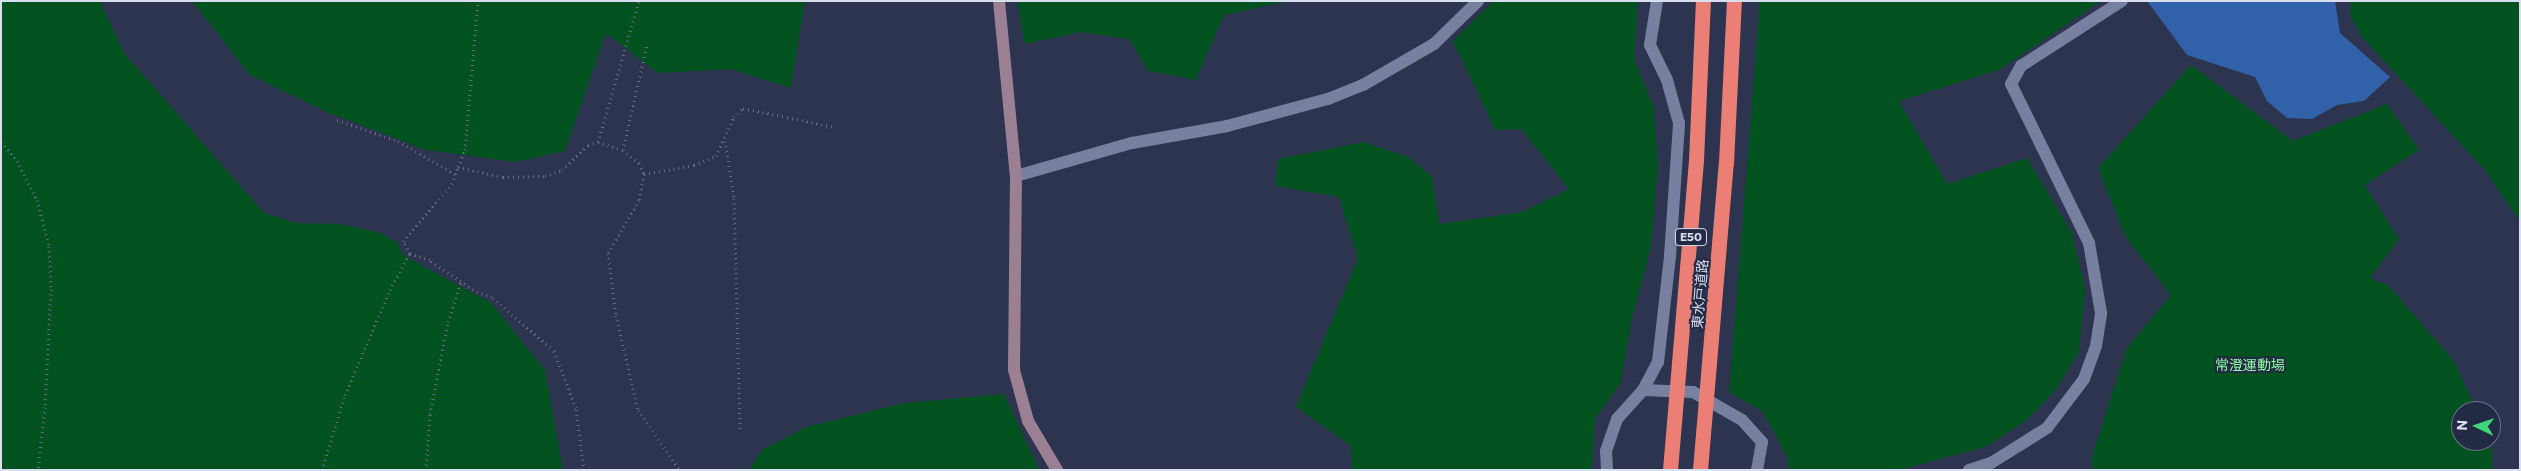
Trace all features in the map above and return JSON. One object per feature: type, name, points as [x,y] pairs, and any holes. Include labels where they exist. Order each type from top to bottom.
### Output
[{"type":"highway","name":"東水戸道路","points":[[1670,470],[1701,53],[1703,1]]},
{"type":"highway","name":"東水戸道路","points":[[1700,470],[1732,55],[1734,1]]},
{"type":"street","points":[[999,1],[1016,176],[1014,370],[1028,421],[1056,470]]},
{"type":"street","points":[[1016,176],[1132,143],[1226,126],[1328,100],[1363,85],[1434,44],[1478,1]]},
{"type":"street","points":[[1606,470],[1606,451],[1617,419],[1643,390],[1658,362],[1679,123],[1667,80],[1650,45],[1657,1]]},
{"type":"street","points":[[1968,470],[1998,459],[2047,428],[2084,379],[2096,346],[2101,313],[2089,243],[2011,84],[2021,66],[2122,1]]},
{"type":"street","points":[[1643,390],[1693,392],[1742,420],[1762,442],[1757,470]]},
{"type":"path","points":[[478,1],[465,150],[452,184],[403,241],[410,252],[430,260],[461,282],[510,310],[554,351],[576,408],[584,470]]},
{"type":"path","points":[[598,142],[639,1]]},
{"type":"path","points":[[623,150],[647,44]]},
{"type":"path","points":[[644,174],[694,165],[716,156],[725,141],[734,117],[743,108],[834,127]]},
{"type":"path","points":[[337,120],[398,141],[455,174]]},
{"type":"path","points":[[725,141],[734,198],[740,432]]},
{"type":"path","points":[[1,142],[17,161],[37,200],[49,246],[47,377],[38,470]]},
{"type":"path","points":[[458,167],[503,177],[545,176],[562,170],[588,145],[598,142],[623,150],[639,163],[644,174],[639,200],[608,253],[616,315],[638,410],[680,470]]},
{"type":"path","points":[[322,470],[345,395],[390,290],[410,252]]},
{"type":"path","points":[[426,470],[430,414],[448,322],[461,282]]},
{"type":"green space","points":[[1,1],[100,1],[124,53],[264,213],[297,223],[339,224],[381,233],[399,244],[403,255],[491,303],[545,370],[563,470],[1,470]]},
{"type":"green space","points":[[192,1],[805,1],[791,88],[730,69],[658,73],[606,33],[565,151],[515,162],[426,150],[327,112],[250,75]]},
{"type":"green space","points":[[1017,1],[1290,1],[1224,15],[1196,80],[1148,71],[1129,39],[1080,32],[1025,44]]},
{"type":"green space","points":[[1493,1],[1638,1],[1634,59],[1654,108],[1658,166],[1651,247],[1631,322],[1621,382],[1595,419],[1592,470],[1352,470],[1351,446],[1296,407],[1358,258],[1339,197],[1275,186],[1278,159],[1364,142],[1410,158],[1432,177],[1439,224],[1522,212],[1569,189],[1521,129],[1495,130],[1453,41]]},
{"type":"green space","points":[[1760,1],[2101,1],[1999,70],[1899,101],[1947,184],[2027,158],[2072,233],[2085,289],[2079,352],[2055,391],[2026,421],[1985,447],[1899,470],[1788,470],[1788,459],[1763,412],[1729,392]]},
{"type":"green space","points":[[2351,1],[2520,1],[2520,222],[2484,169],[2361,36],[2350,15]]},
{"type":"green space","name":"常澄運動場","points":[[2191,65],[2293,141],[2387,104],[2419,150],[2365,185],[2399,239],[2370,278],[2388,285],[2454,361],[2472,401],[2451,401],[2451,451],[2492,451],[2493,470],[2093,470],[2091,459],[2127,348],[2171,295],[2125,236],[2098,168]]},
{"type":"green space","points":[[1004,394],[1039,470],[749,470],[762,450],[806,427],[904,403]]},
{"type":"water","points":[[2147,1],[2335,1],[2340,33],[2390,77],[2364,101],[2337,105],[2312,119],[2287,118],[2267,101],[2255,77],[2187,55]]}]
